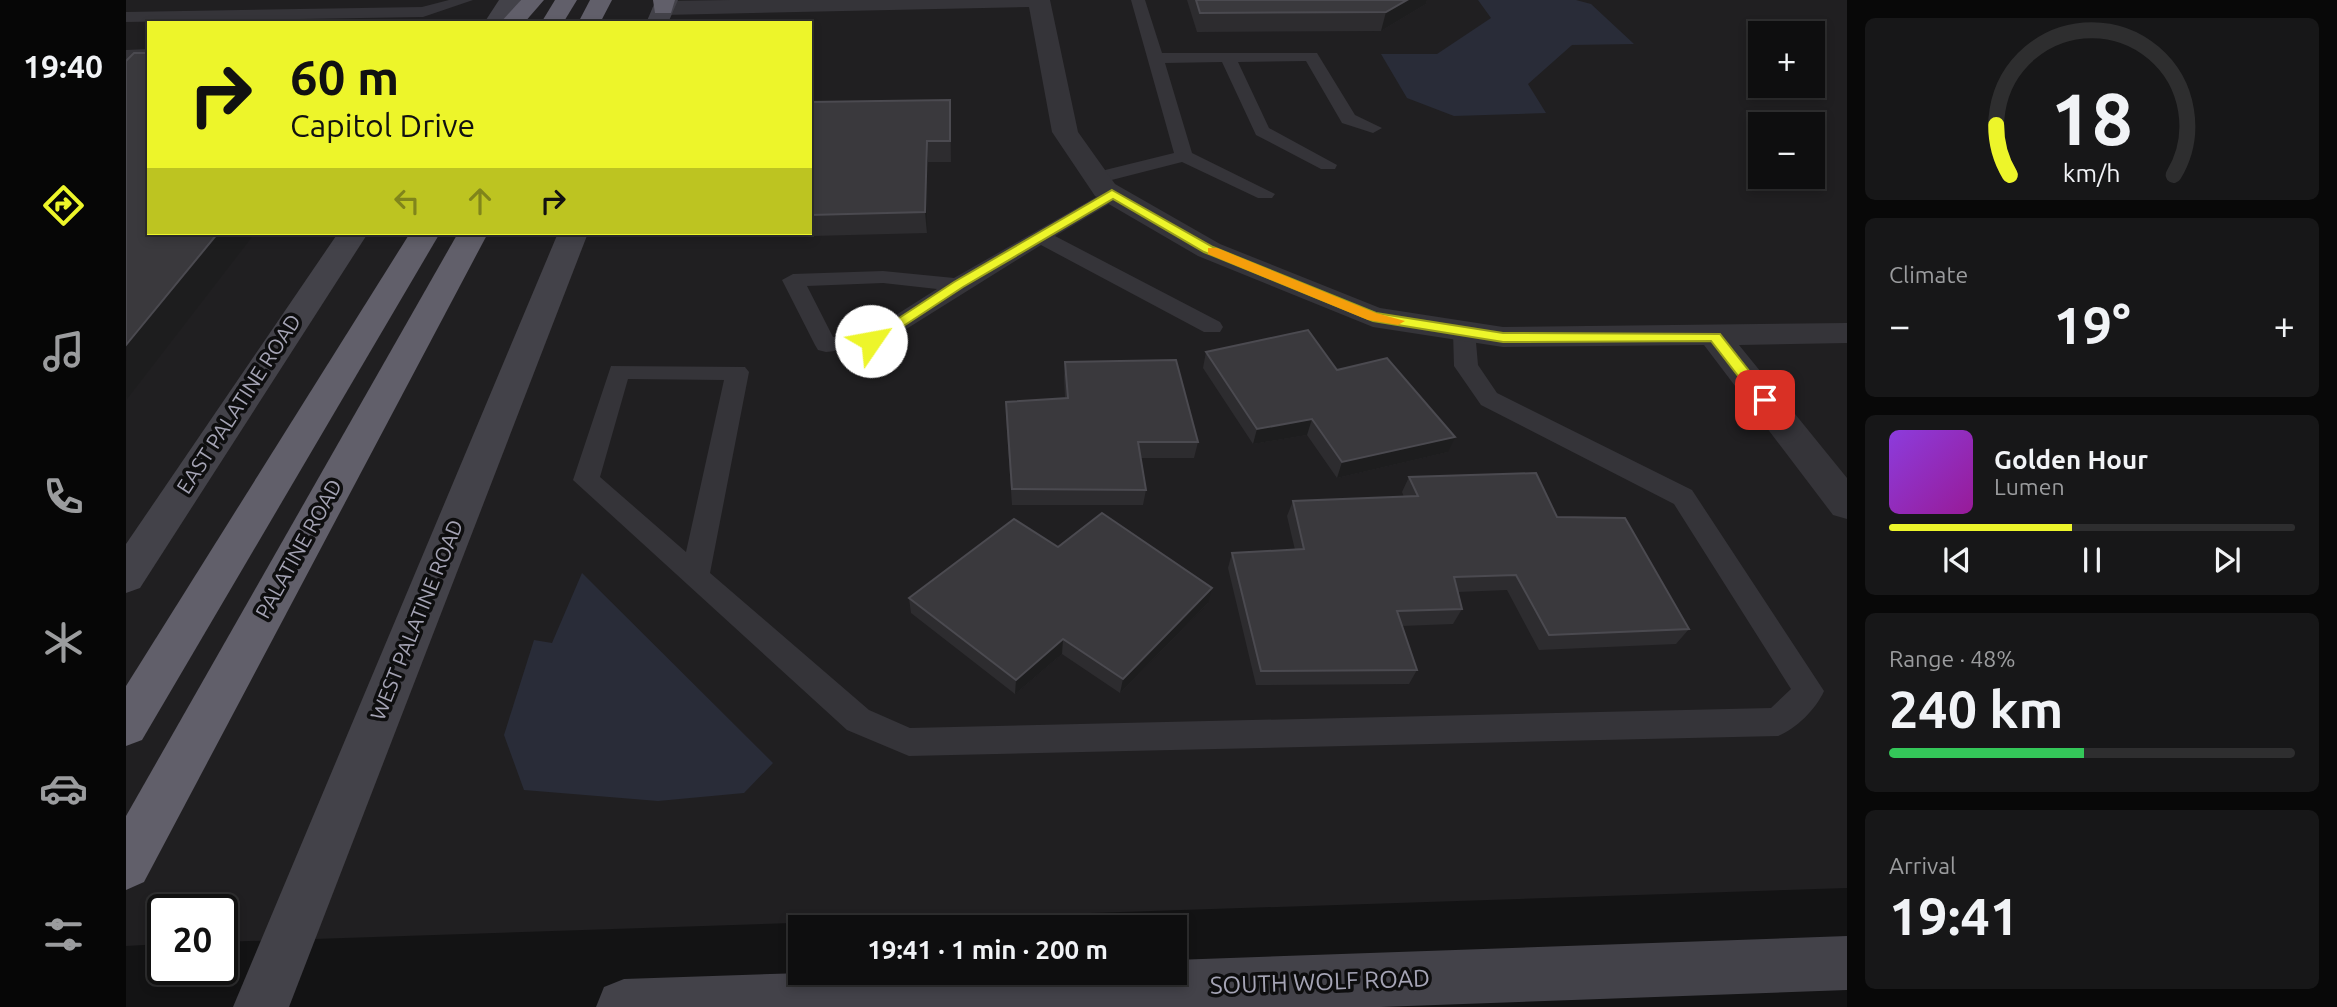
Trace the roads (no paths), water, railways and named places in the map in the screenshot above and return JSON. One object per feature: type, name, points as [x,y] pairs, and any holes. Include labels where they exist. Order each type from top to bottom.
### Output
[{"type":"highway","points":[[512,21],[533,0]]},
{"type":"highway","points":[[553,21],[566,0]]},
{"type":"highway","points":[[590,21],[601,0]]},
{"type":"highway","points":[[126,726],[424,235]]},
{"type":"highway","name":"PALATINE ROAD","points":[[126,865],[472,235]]},
{"type":"street","points":[[496,21],[510,0]]},
{"type":"street","points":[[663,8],[766,3],[1039,0],[1065,132],[1104,186],[1209,250],[1373,317],[1503,337],[1715,337],[1847,333]]},
{"type":"street","name":"EAST PALATINE ROAD","points":[[126,577],[353,235]]},
{"type":"street","name":"WEST PALATINE ROAD","points":[[261,1007],[572,235]]},
{"type":"street","points":[[1715,337],[1847,505]]},
{"type":"street","name":"SOUTH WOLF ROAD","points":[[624,1007],[1847,963]]},
{"type":"lane","points":[[378,13],[389,0]]},
{"type":"lane","points":[[126,16],[423,12],[466,0]]},
{"type":"lane","points":[[1138,0],[1184,156]]},
{"type":"lane","points":[[126,55],[147,54]]},
{"type":"lane","points":[[1155,58],[1311,56],[1348,119],[1373,128]]},
{"type":"lane","points":[[1228,57],[1262,131],[1328,165]]},
{"type":"lane","points":[[134,73],[147,62]]},
{"type":"lane","points":[[958,285],[883,277],[793,280],[826,345],[871,341],[1040,236],[1104,186],[1184,156],[1265,194]]},
{"type":"lane","points":[[1040,236],[1212,327]]},
{"type":"lane","points":[[695,577],[737,372],[620,371],[586,481],[695,577],[858,720],[909,742],[1778,722],[1809,691],[1683,497],[1489,399],[1466,366],[1464,331]]},
{"type":"water","points":[[1478,0],[1576,0],[1591,4],[1634,44],[1572,45],[1528,84],[1546,113],[1454,116],[1407,98],[1381,54],[1437,54],[1491,18]]},
{"type":"water","points":[[582,573],[773,763],[744,793],[658,801],[524,790],[504,735],[534,640],[552,643]]}]
